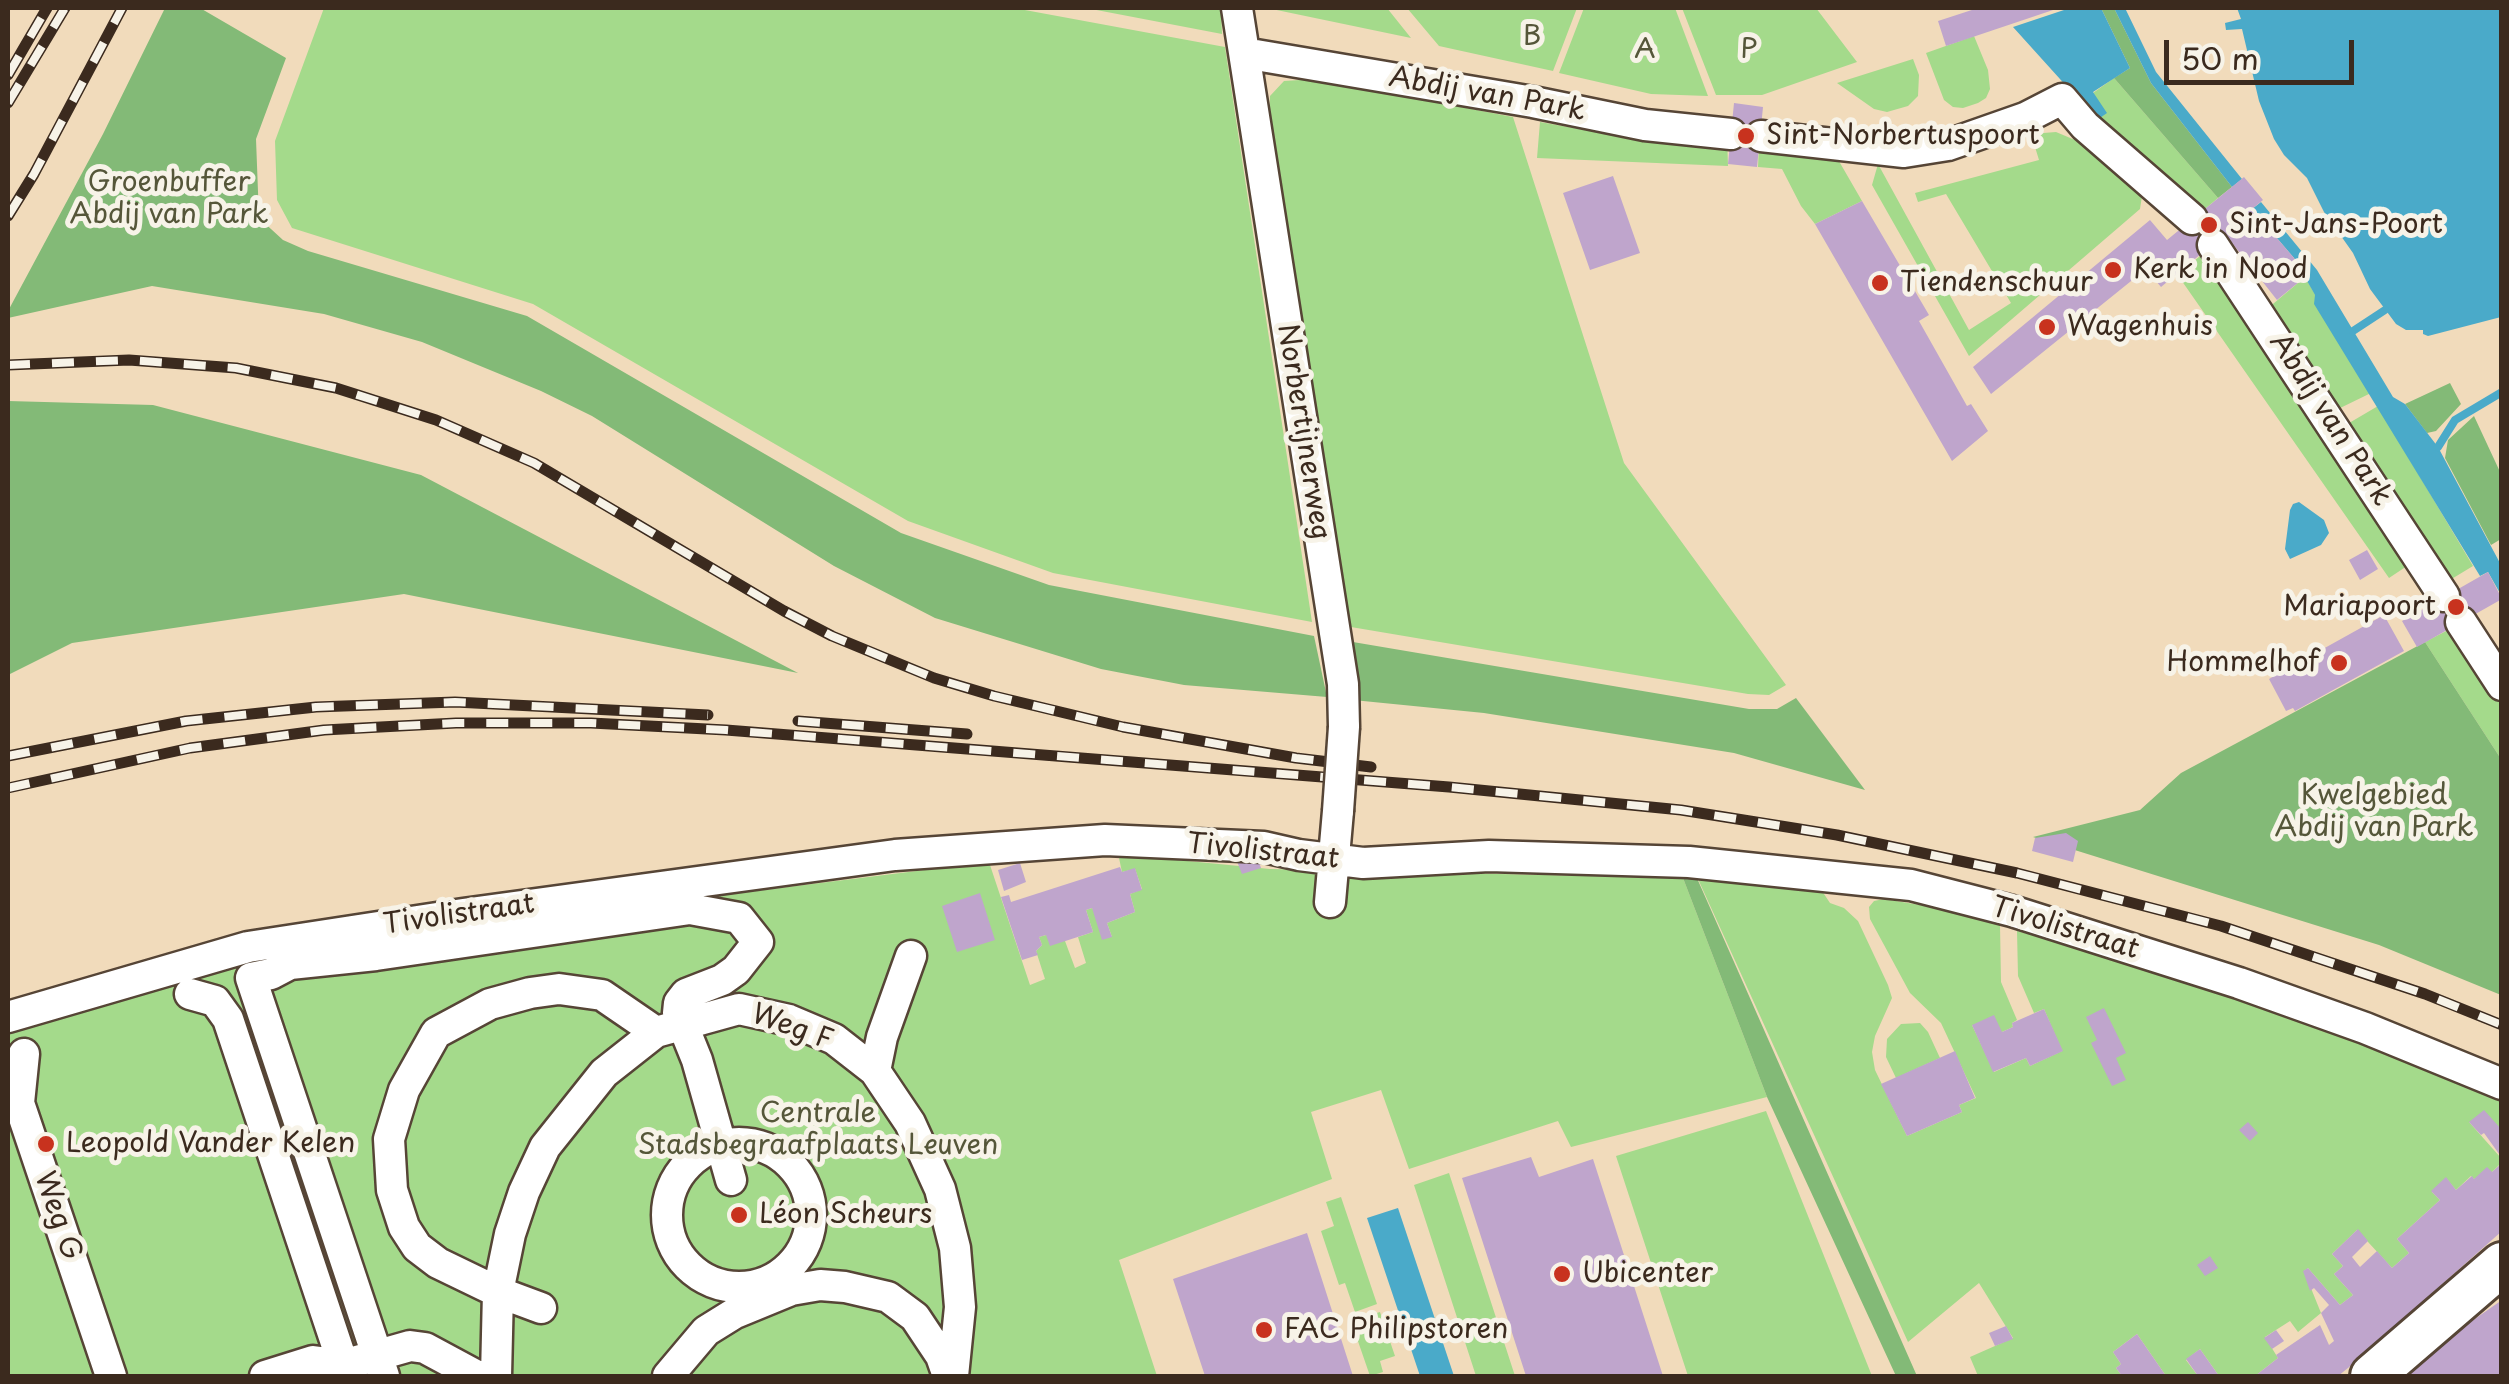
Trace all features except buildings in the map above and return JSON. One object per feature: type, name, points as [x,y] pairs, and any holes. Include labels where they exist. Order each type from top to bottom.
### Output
[{"type":"street","name":"Norbertijnerweg","points":[[1236,8],[1343,684],[1344,727],[1330,902]]},
{"type":"street","name":"Abdij van Park","points":[[1244,52],[1645,125],[1904,152],[1948,144],[2025,118],[2062,99],[2085,126],[2192,219]]},
{"type":"street","name":"Abdij van Park","points":[[2213,245],[2444,596]]},
{"type":"street","points":[[2460,622],[2502,685]]},
{"type":"street","name":"Tivolistraat","points":[[8,1017],[248,946],[895,855],[1106,840],[1264,847],[1363,862],[1489,856],[1689,862],[1911,885],[2012,911],[2239,984],[2365,1028],[2502,1084]]},
{"type":"street","points":[[380,1366],[251,978],[290,964],[690,910],[739,918],[758,942],[736,970],[686,994],[668,1029]]},
{"type":"street","points":[[876,1071],[882,1036],[912,956]]},
{"type":"street","points":[[541,1308],[438,1262],[417,1247],[404,1227],[392,1190],[389,1139],[404,1090],[436,1034],[490,1004],[559,988],[602,995],[668,1029],[698,1060],[731,1180]]},
{"type":"street","points":[[190,994],[214,1001],[228,1019],[345,1370]]},
{"type":"street","name":"Weg F","points":[[496,1376],[498,1292],[510,1234],[545,1147],[604,1073],[668,1029],[739,1008],[789,1020],[834,1039],[876,1071],[910,1123],[940,1188],[955,1248],[960,1307],[950,1376]]},
{"type":"street","name":"Weg G","points":[[24,1054],[13,1098],[111,1376]]},
{"type":"street","points":[[743,1142],[778,1154],[804,1182],[810,1200],[812,1219],[800,1254],[788,1269],[756,1286],[736,1288],[700,1276],[685,1264],[668,1233],[666,1211],[678,1175],[690,1161],[724,1144],[743,1142]]},
{"type":"street","points":[[2372,1376],[2502,1264]]},
{"type":"street","points":[[668,1376],[706,1331],[735,1313],[791,1290],[820,1285],[844,1286],[888,1297],[915,1318],[950,1376]]},
{"type":"street","points":[[266,1376],[312,1361],[345,1370],[380,1366],[410,1346],[424,1348],[477,1376]]},
{"type":"green space","name":"Groenbuffer Abdij van Park","points":[[165,8],[200,8],[286,58],[256,139],[259,218],[283,240],[308,251],[527,316],[901,533],[1049,585],[1314,636],[1327,697],[1184,685],[1101,669],[935,618],[834,566],[592,416],[422,342],[324,314],[152,286],[8,318],[8,311]]},
{"type":"green space","points":[[324,8],[1014,8],[1225,47],[1312,622],[1053,573],[908,521],[533,304],[292,228],[277,200],[275,141]]},
{"type":"green space","points":[[1086,8],[1221,8],[1222,34]]},
{"type":"green space","points":[[1267,8],[1387,8],[1411,38]]},
{"type":"green space","name":"B","points":[[1407,8],[1577,8],[1553,71],[1439,46]]},
{"type":"green space","name":"A","points":[[1584,8],[1675,8],[1708,96],[1651,94],[1559,73]]},
{"type":"green space","name":"P","points":[[1682,8],[1816,8],[1857,62],[1762,95],[1716,95]]},
{"type":"green space","points":[[2101,8],[2114,8],[2151,83],[2232,187],[2218,198],[2114,78],[2130,68]]},
{"type":"green space","points":[[1974,36],[1988,70],[1990,89],[1978,103],[1953,107],[1944,100],[1926,53]]},
{"type":"green space","points":[[1913,59],[1919,75],[1918,96],[1908,106],[1887,112],[1874,109],[1837,83]]},
{"type":"green space","points":[[2114,78],[2218,198],[2199,214],[2151,162],[2097,120],[2093,93]]},
{"type":"green space","points":[[1316,79],[1513,117],[1624,463],[1786,685],[1769,695],[1748,694],[1345,626],[1269,123],[1270,96],[1284,81]]},
{"type":"green space","points":[[1540,122],[1652,142],[1727,135],[1728,166],[1537,158]]},
{"type":"green space","points":[[2056,132],[2075,140],[2142,196],[2140,209],[1969,356],[1872,185],[1878,164],[1969,330],[2011,303],[1946,194],[1918,202],[1915,193],[2039,160],[2031,134]]},
{"type":"green space","points":[[1759,146],[1836,156],[1862,201],[1815,224],[1782,169],[1758,167]]},
{"type":"green space","points":[[2208,250],[2410,564],[2389,578],[2177,274]]},
{"type":"green space","points":[[2305,277],[2371,393],[2334,411],[2267,309]]},
{"type":"green space","points":[[2450,383],[2461,404],[2436,431],[2427,433],[2405,404]]},
{"type":"green space","points":[[8,401],[153,405],[421,475],[798,673],[404,594],[72,643],[8,675]]},
{"type":"green space","points":[[2378,406],[2473,566],[2445,583],[2344,426]]},
{"type":"green space","points":[[2474,416],[2501,474],[2501,539],[2491,545],[2445,458],[2448,440]]},
{"type":"green space","points":[[2452,628],[2501,704],[2501,759],[2425,642]]},
{"type":"green space","points":[[1347,641],[1749,709],[1777,709],[1796,698],[1865,790],[1734,753],[1484,713],[1353,700]]},
{"type":"green space","name":"Kwelgebied Abdij van Park","points":[[2425,642],[2501,759],[2501,995],[2379,945],[2033,837],[2140,810],[2181,773]]},
{"type":"green space","name":"Centrale Stadsbegraafplaats Leuven","points":[[1119,858],[1270,869],[1683,878],[1767,1097],[1571,1147],[1558,1121],[1409,1169],[1381,1090],[1311,1112],[1332,1179],[1119,1260],[1157,1376],[8,1376],[8,1027],[249,954],[989,862],[1030,985],[1045,979],[1036,951],[1042,945],[1039,937],[1046,935],[1065,941],[1075,968],[1086,963],[1078,937],[1093,932],[1086,910],[1092,908],[1112,937],[1107,923],[1135,912],[1130,894],[1142,889],[1135,869],[1122,872]]},
{"type":"green space","points":[[1696,876],[1917,1376],[1896,1376],[1767,1097],[1683,878]]},
{"type":"green space","points":[[1698,879],[1822,891],[1830,903],[1844,908],[1858,921],[1892,998],[1875,1036],[1875,1070],[1907,1136],[1962,1112],[1959,1105],[1976,1098],[1941,1023],[1910,993],[1870,919],[1869,907],[1884,899],[1944,909],[2000,925],[2001,982],[2017,1020],[2002,1032],[1972,1025],[1994,1072],[2026,1058],[2030,1066],[2062,1051],[2044,1009],[2034,1013],[2018,976],[2017,931],[2100,954],[2113,951],[2501,1090],[2501,1130],[2469,1122],[2501,1158],[2501,1163],[2492,1172],[2474,1179],[2471,1176],[2456,1190],[2446,1178],[2432,1192],[2440,1200],[2397,1239],[2409,1253],[2392,1268],[2357,1230],[2332,1254],[2343,1266],[2334,1274],[2353,1295],[2340,1305],[2308,1268],[2304,1271],[2321,1313],[2298,1332],[2290,1321],[2265,1337],[2278,1358],[2255,1376],[2219,1376],[2200,1349],[2186,1360],[2198,1376],[2166,1376],[2137,1334],[2113,1352],[2121,1364],[2116,1368],[2122,1376],[1978,1376],[1970,1357],[2013,1338],[1979,1283],[1908,1342]]},
{"type":"green space","points":[[1920,1023],[1940,1058],[1896,1078],[1886,1057],[1887,1039],[1901,1024]]},
{"type":"green space","points":[[1766,1111],[1872,1376],[1688,1376],[1616,1156]]},
{"type":"green space","points":[[1449,1173],[1515,1376],[1476,1376],[1414,1185]]},
{"type":"green space","points":[[1341,1197],[1377,1304],[1355,1312],[1345,1283],[1339,1285],[1321,1231],[1334,1226],[1326,1202]]},
{"type":"green space","points":[[1380,1312],[1395,1356],[1380,1361],[1383,1372],[1370,1376],[1351,1321]]},
{"type":"water","points":[[2070,8],[2101,8],[2130,68],[2093,92],[2107,113],[2097,120],[2013,27]]},
{"type":"water","points":[[2114,8],[2125,8],[2156,72],[2242,179],[2232,187],[2151,83]]},
{"type":"water","points":[[2237,8],[2501,8],[2501,317],[2428,336],[2423,330],[2406,330],[2396,324],[2370,289],[2307,178],[2274,139],[2259,101],[2242,29],[2226,30],[2225,23],[2241,19]]},
{"type":"water","points":[[2261,202],[2317,270],[2393,397],[2405,404],[2438,447],[2501,565],[2501,595],[2488,572],[2480,576],[2314,304],[2315,295],[2294,258],[2252,209]]},
{"type":"water","points":[[2299,502],[2324,520],[2329,533],[2321,545],[2290,559],[2285,549],[2290,510]]},
{"type":"water","points":[[1398,1208],[1454,1376],[1420,1376],[1367,1218]]},
{"type":"waterway","points":[[2353,331],[2385,310]]},
{"type":"waterway","points":[[2438,447],[2455,420],[2502,392]]},
{"type":"railway","points":[[8,75],[47,8]]},
{"type":"railway","points":[[8,103],[65,8]]},
{"type":"railway","points":[[8,216],[122,8]]},
{"type":"railway","points":[[8,365],[129,360],[236,368],[336,388],[436,420],[534,463],[784,611],[832,636],[934,678],[1123,727],[1296,758],[1371,767]]},
{"type":"railway","points":[[8,756],[186,721],[316,707],[455,702],[708,715]]},
{"type":"railway","points":[[798,721],[967,734]]},
{"type":"railway","points":[[8,788],[190,748],[324,730],[456,723],[591,723],[726,730],[1449,787],[1681,810],[1837,835],[2017,873],[2221,926],[2425,994],[2502,1025]]},
{"type":"place","name":"Sint-Norbertuspoort","points":[[1746,136]]},
{"type":"place","name":"Sint-Jans-Poort","points":[[2209,225]]},
{"type":"place","name":"Kerk in Nood","points":[[2113,270]]},
{"type":"place","name":"Tiendenschuur","points":[[1880,283]]},
{"type":"place","name":"Wagenhuis","points":[[2047,327]]},
{"type":"place","name":"Mariapoort","points":[[2456,607]]},
{"type":"place","name":"Hommelhof","points":[[2339,663]]},
{"type":"place","name":"Leopold Vander Kelen","points":[[46,1144]]},
{"type":"place","name":"Léon Scheurs","points":[[739,1215]]},
{"type":"place","name":"Ubicenter","points":[[1562,1274]]},
{"type":"place","name":"FAC Philipstoren","points":[[1264,1330]]}]
